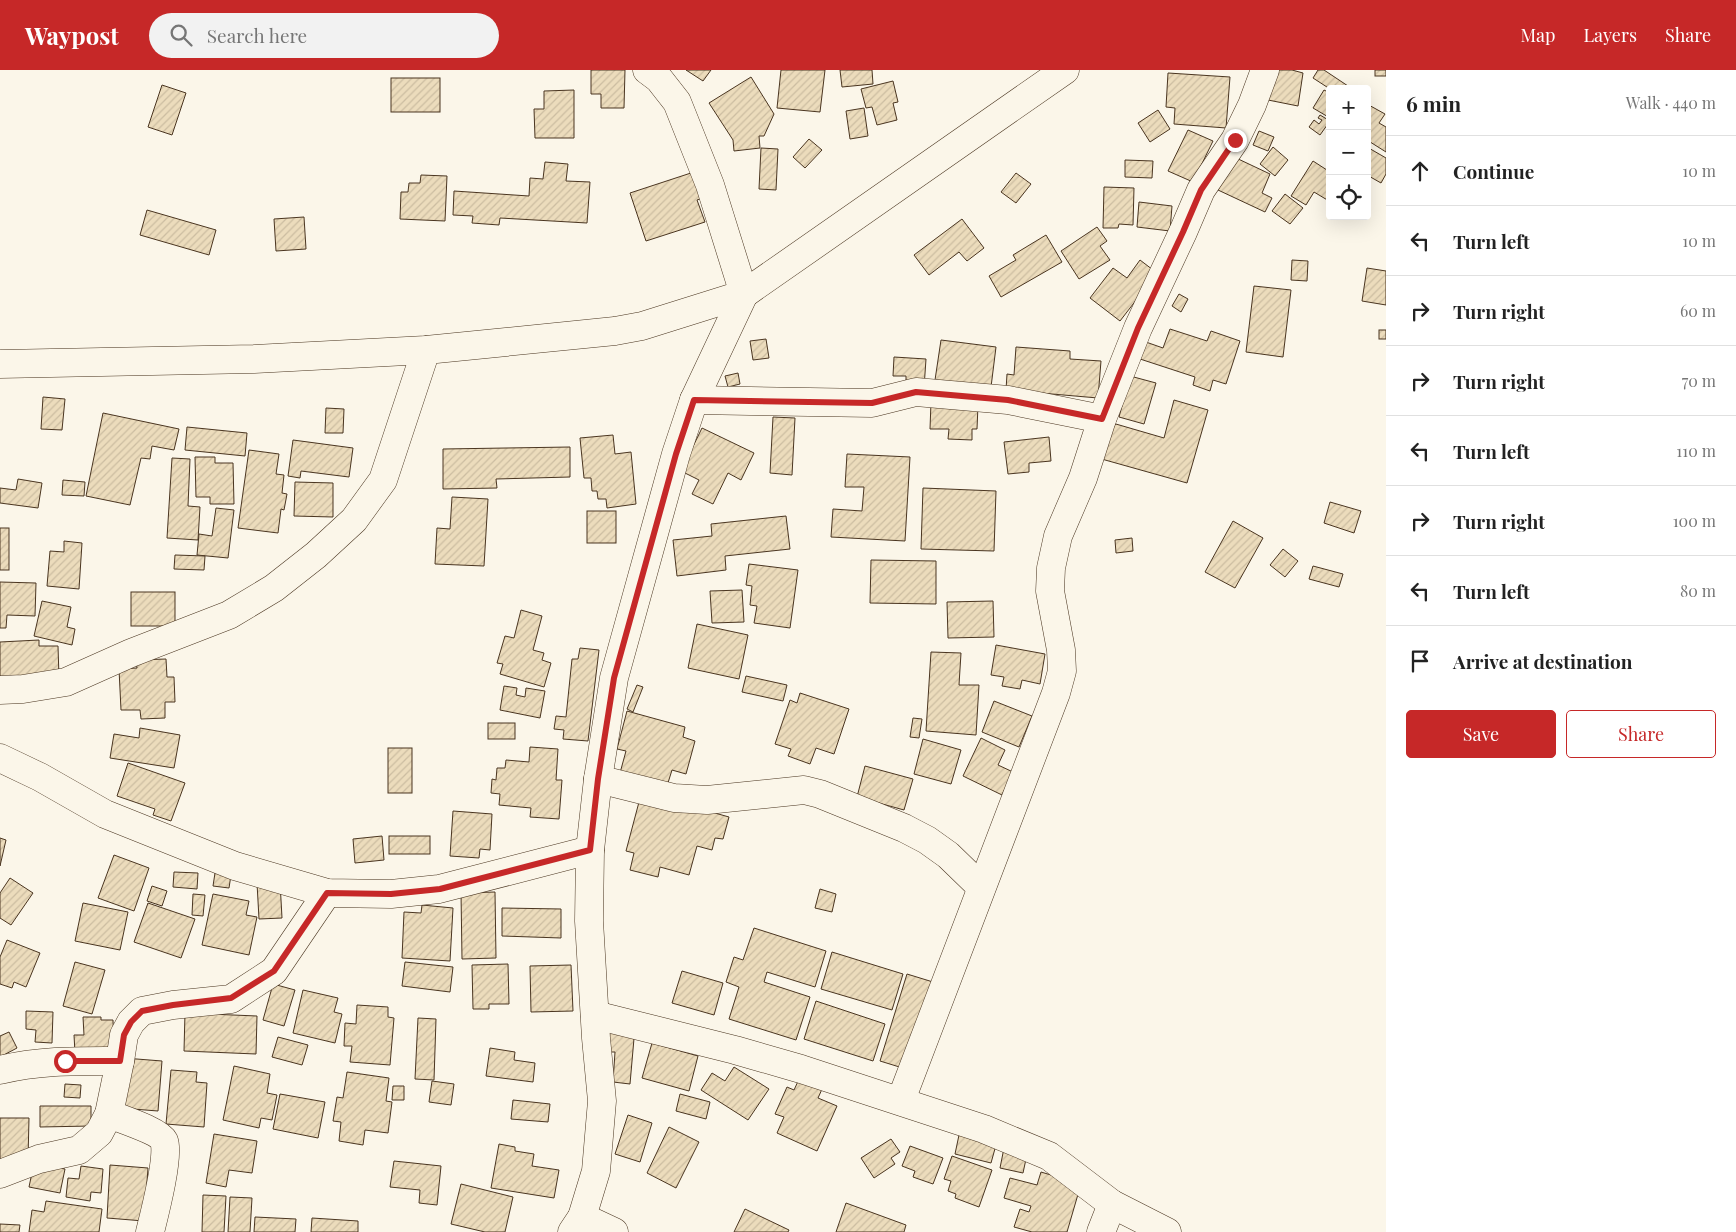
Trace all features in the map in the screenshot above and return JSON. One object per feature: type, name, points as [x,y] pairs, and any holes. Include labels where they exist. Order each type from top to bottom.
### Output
[{"type":"street","points":[[614,1232],[577,1224],[596,1171],[602,1101],[594,1015],[589,921],[590,850],[598,779],[614,678],[676,454],[694,400],[744,294],[710,185],[677,102],[659,79],[647,70]]},
{"type":"street","points":[[0,364],[254,360],[426,350],[616,331],[642,326],[744,294],[1065,70]]},
{"type":"street","points":[[901,1100],[1056,694],[1062,671],[1061,650],[1050,591],[1051,568],[1058,536],[1083,478],[1102,419],[1138,328],[1201,190],[1235,140],[1252,105],[1265,70]]},
{"type":"street","points":[[0,690],[23,689],[66,682],[131,653],[229,614],[274,588],[316,555],[354,520],[383,480],[426,350]]},
{"type":"street","points":[[694,400],[872,403],[916,392],[1008,400],[1102,419]]},
{"type":"street","points":[[0,758],[40,777],[105,814],[235,866],[327,893],[391,894],[440,889],[590,850]]},
{"type":"street","points":[[598,779],[674,798],[707,800],[804,790],[820,794],[904,828],[927,840],[948,855],[981,887]]},
{"type":"street","points":[[0,1174],[39,1159],[79,1150],[99,1133],[109,1114],[124,1035],[131,1022],[142,1011],[231,998],[274,971],[327,893]]},
{"type":"street","points":[[594,1015],[735,1050],[901,1100],[984,1129],[1049,1156],[1112,1204],[1167,1232]]},
{"type":"street","points":[[0,1070],[23,1064],[65,1061],[120,1061]]},
{"type":"street","points":[[109,1114],[157,1134],[164,1141],[165,1151],[160,1195],[150,1232]]},
{"type":"street","points":[[1101,1232],[1112,1204]]},
{"type":"building","points":[[591,70],[625,70],[624,108],[601,108],[601,94],[591,94]]},
{"type":"building","points":[[686,70],[711,70],[703,81]]},
{"type":"building","points":[[781,70],[825,70],[820,112],[777,108]]},
{"type":"building","points":[[840,70],[872,70],[873,84],[842,87]]},
{"type":"building","points":[[1272,70],[1292,70],[1303,73],[1298,106],[1268,100]]},
{"type":"building","points":[[1318,70],[1324,70],[1346,85],[1326,86],[1313,78]]},
{"type":"building","points":[[1375,70],[1386,70],[1386,76],[1375,76]]},
{"type":"building","points":[[1168,73],[1230,77],[1226,128],[1174,124],[1175,108],[1166,107]]},
{"type":"building","points":[[751,77],[774,114],[764,136],[759,136],[760,148],[734,151],[733,140],[709,103]]},
{"type":"building","points":[[391,78],[440,78],[440,112],[391,112]]},
{"type":"building","points":[[893,81],[898,102],[893,103],[897,120],[877,125],[872,107],[866,108],[861,89]]},
{"type":"building","points":[[162,85],[186,93],[172,135],[148,127]]},
{"type":"building","points":[[574,90],[574,138],[535,138],[534,109],[544,109],[544,91]]},
{"type":"building","points":[[1324,90],[1326,91],[1326,116],[1313,108]]},
{"type":"building","points":[[1371,106],[1385,114],[1379,123],[1386,127],[1386,152],[1371,143]]},
{"type":"building","points":[[864,108],[868,136],[850,139],[846,111]]},
{"type":"building","points":[[1158,110],[1170,129],[1150,142],[1138,123]]},
{"type":"building","points":[[1320,115],[1326,119],[1326,127],[1320,135],[1309,127],[1314,120],[1319,124],[1322,120],[1318,118]]},
{"type":"building","points":[[1188,130],[1213,141],[1193,182],[1168,171]]},
{"type":"building","points":[[1259,131],[1274,137],[1268,151],[1253,145]]},
{"type":"building","points":[[809,139],[822,150],[805,168],[793,157]]},
{"type":"building","points":[[1273,147],[1288,160],[1275,176],[1260,164]]},
{"type":"building","points":[[761,148],[778,149],[776,190],[759,189]]},
{"type":"building","points":[[1371,149],[1386,158],[1386,174],[1381,183],[1371,177]]},
{"type":"building","points":[[1234,157],[1270,174],[1262,193],[1272,198],[1265,212],[1218,190]]},
{"type":"building","points":[[1125,160],[1153,161],[1152,178],[1125,177]]},
{"type":"building","points":[[1313,161],[1326,169],[1326,199],[1314,192],[1306,205],[1291,196]]},
{"type":"building","points":[[545,162],[568,164],[566,181],[590,182],[587,223],[500,218],[499,225],[472,223],[473,216],[453,215],[454,191],[529,196],[530,178],[543,179]]},
{"type":"building","points":[[697,171],[705,197],[697,200],[705,222],[646,241],[630,193]]},
{"type":"building","points":[[1016,173],[1031,184],[1016,203],[1001,192]]},
{"type":"building","points":[[421,175],[447,176],[445,221],[400,219],[401,192],[408,192],[409,183],[420,183]]},
{"type":"building","points":[[1104,187],[1134,188],[1133,225],[1119,224],[1118,228],[1103,228]]},
{"type":"building","points":[[1285,194],[1303,208],[1290,224],[1272,211]]},
{"type":"building","points":[[1139,202],[1172,206],[1170,231],[1137,227]]},
{"type":"building","points":[[147,210],[216,230],[209,255],[140,235]]},
{"type":"building","points":[[304,217],[306,249],[276,251],[274,219]]},
{"type":"building","points":[[962,219],[984,248],[967,261],[959,252],[929,275],[914,255]]},
{"type":"building","points":[[1097,227],[1107,241],[1100,246],[1110,260],[1079,279],[1061,251]]},
{"type":"building","points":[[1046,235],[1062,262],[1001,297],[989,276],[1016,260],[1013,255]]},
{"type":"building","points":[[1140,260],[1157,273],[1120,321],[1090,298],[1113,268],[1127,278]]},
{"type":"building","points":[[1292,260],[1308,261],[1307,281],[1291,280]]},
{"type":"building","points":[[1367,268],[1386,271],[1386,305],[1362,301]]},
{"type":"building","points":[[1254,286],[1291,290],[1283,357],[1246,352]]},
{"type":"building","points":[[1179,294],[1188,299],[1181,312],[1172,306]]},
{"type":"building","points":[[1170,329],[1207,341],[1211,331],[1240,341],[1226,384],[1213,380],[1210,391],[1193,385],[1195,377],[1137,358],[1143,341],[1163,348]]},
{"type":"building","points":[[1379,330],[1386,330],[1386,339],[1379,339]]},
{"type":"building","points":[[766,339],[769,358],[753,360],[750,341]]},
{"type":"building","points":[[941,340],[996,347],[991,387],[935,380]]},
{"type":"building","points":[[1016,347],[1070,351],[1070,359],[1101,361],[1098,398],[1006,390],[1007,374],[1014,375]]},
{"type":"building","points":[[894,357],[926,359],[924,388],[906,387],[906,376],[893,376]]},
{"type":"building","points":[[738,373],[740,384],[728,387],[725,376]]},
{"type":"building","points":[[1130,376],[1156,383],[1144,424],[1119,417]]},
{"type":"building","points":[[43,397],[65,399],[62,430],[41,429]]},
{"type":"building","points":[[1174,400],[1208,410],[1187,483],[1098,458],[1109,422],[1164,438]]},
{"type":"building","points":[[931,402],[978,405],[977,429],[972,429],[972,440],[948,439],[949,429],[930,429]]},
{"type":"building","points":[[326,408],[344,409],[343,433],[325,433]]},
{"type":"building","points":[[103,413],[179,429],[174,450],[152,446],[150,459],[141,458],[130,505],[86,496]]},
{"type":"building","points":[[773,417],[795,418],[792,475],[770,473]]},
{"type":"building","points":[[187,427],[247,433],[245,456],[185,450]]},
{"type":"building","points":[[702,428],[754,453],[741,480],[728,473],[713,504],[692,494],[699,480],[681,471]]},
{"type":"building","points":[[613,435],[615,454],[631,452],[636,504],[607,508],[606,499],[598,499],[597,491],[592,491],[591,478],[584,478],[580,438]]},
{"type":"building","points":[[1049,437],[1051,461],[1029,463],[1029,472],[1008,474],[1004,442]]},
{"type":"building","points":[[293,440],[353,448],[349,477],[301,471],[300,478],[288,476]]},
{"type":"building","points":[[570,447],[570,477],[496,479],[497,488],[443,489],[443,449]]},
{"type":"building","points":[[249,450],[279,454],[276,474],[284,475],[282,493],[287,494],[284,510],[281,509],[278,533],[238,528]]},
{"type":"building","points":[[847,454],[910,457],[905,541],[831,537],[833,509],[862,511],[864,487],[845,487]]},
{"type":"building","points":[[195,457],[215,457],[215,463],[233,463],[234,504],[210,504],[210,497],[196,497]]},
{"type":"building","points":[[172,458],[190,459],[188,506],[200,507],[198,540],[167,538]]},
{"type":"building","points":[[18,479],[42,483],[38,508],[0,503],[0,488],[16,490]]},
{"type":"building","points":[[63,480],[85,482],[84,496],[62,495]]},
{"type":"building","points":[[295,482],[333,483],[333,517],[294,516]]},
{"type":"building","points":[[923,488],[996,491],[994,551],[921,549]]},
{"type":"building","points":[[452,497],[488,499],[484,566],[435,564],[437,528],[450,529]]},
{"type":"building","points":[[1330,502],[1361,511],[1354,533],[1324,523]]},
{"type":"building","points":[[216,508],[234,510],[228,558],[197,555],[199,534],[212,536]]},
{"type":"building","points":[[587,511],[616,511],[616,543],[587,543]]},
{"type":"building","points":[[786,516],[790,549],[725,556],[726,570],[677,576],[673,540],[712,536],[711,524]]},
{"type":"building","points":[[1233,521],[1263,538],[1235,588],[1205,572]]},
{"type":"building","points":[[0,528],[9,528],[9,570],[0,570]]},
{"type":"building","points":[[1132,538],[1133,551],[1116,553],[1115,540]]},
{"type":"building","points":[[64,541],[82,543],[79,589],[47,586],[50,551],[64,552]]},
{"type":"building","points":[[1283,549],[1298,561],[1285,577],[1270,565]]},
{"type":"building","points":[[175,555],[205,556],[204,570],[174,569]]},
{"type":"building","points":[[871,560],[936,561],[936,604],[870,603]]},
{"type":"building","points":[[749,564],[798,570],[790,628],[754,623],[757,606],[750,605],[752,586],[746,585]]},
{"type":"building","points":[[1313,566],[1343,574],[1339,587],[1309,579]]},
{"type":"building","points":[[0,582],[36,583],[35,616],[7,615],[6,628],[0,628]]},
{"type":"building","points":[[742,590],[744,622],[712,623],[710,591]]},
{"type":"building","points":[[131,592],[175,592],[175,626],[131,626]]},
{"type":"building","points":[[42,601],[71,607],[67,627],[75,629],[72,645],[34,636]]},
{"type":"building","points":[[993,601],[994,637],[948,638],[947,602]]},
{"type":"building","points":[[521,610],[542,616],[533,650],[544,653],[542,660],[551,663],[544,687],[500,674],[503,664],[497,663],[505,636],[514,638]]},
{"type":"building","points":[[697,624],[748,635],[739,679],[688,668]]},
{"type":"building","points":[[39,640],[39,646],[58,646],[59,678],[0,680],[0,642]]},
{"type":"building","points":[[996,645],[1045,654],[1040,684],[1022,680],[1020,689],[1002,686],[1004,677],[991,675]]},
{"type":"building","points":[[580,648],[599,650],[588,741],[563,739],[564,730],[554,729],[556,716],[566,717],[572,659],[578,659]]},
{"type":"building","points":[[931,652],[961,653],[959,685],[979,685],[976,735],[926,731]]},
{"type":"building","points":[[166,659],[167,677],[174,677],[175,702],[165,702],[165,718],[141,719],[140,710],[121,710],[119,669],[137,668],[136,660]]},
{"type":"building","points":[[746,676],[787,685],[783,701],[742,692]]},
{"type":"building","points":[[637,685],[643,687],[633,712],[627,709]]},
{"type":"building","points":[[504,686],[517,688],[516,695],[525,697],[526,688],[545,691],[540,718],[500,710]]},
{"type":"building","points":[[800,693],[849,709],[834,754],[816,748],[810,764],[788,756],[791,749],[775,744],[790,700],[797,703]]},
{"type":"building","points":[[994,701],[1032,716],[1019,747],[982,732]]},
{"type":"building","points":[[627,711],[685,727],[683,737],[695,741],[686,774],[672,770],[667,786],[620,773],[626,751],[617,749]]},
{"type":"building","points":[[913,718],[922,719],[919,738],[910,737]]},
{"type":"building","points":[[488,723],[515,723],[515,739],[488,739]]},
{"type":"building","points":[[140,728],[180,735],[174,768],[110,758],[114,734],[139,738]]},
{"type":"building","points":[[981,738],[1005,750],[998,765],[1013,772],[1002,795],[963,776]]},
{"type":"building","points":[[923,739],[961,750],[951,784],[914,774]]},
{"type":"building","points":[[530,747],[558,749],[556,780],[562,780],[559,819],[530,817],[531,808],[499,805],[500,794],[491,793],[492,779],[496,780],[497,768],[505,768],[506,760],[529,762]]},
{"type":"building","points":[[388,748],[412,748],[412,793],[388,793]]},
{"type":"building","points":[[128,763],[185,783],[171,821],[153,815],[155,809],[117,796]]},
{"type":"building","points":[[865,766],[913,779],[904,810],[857,797]]},
{"type":"building","points":[[639,802],[676,802],[729,817],[723,839],[715,838],[712,850],[697,846],[689,875],[660,867],[658,877],[630,870],[634,853],[626,851]]},
{"type":"building","points":[[453,811],[492,814],[490,850],[480,849],[479,858],[450,856]]},
{"type":"building","points":[[382,836],[384,860],[355,863],[353,839]]},
{"type":"building","points":[[389,836],[430,836],[430,854],[389,854]]},
{"type":"building","points":[[0,838],[6,840],[0,866]]},
{"type":"building","points":[[114,855],[149,868],[134,911],[98,898]]},
{"type":"building","points":[[174,872],[198,873],[197,889],[173,887]]},
{"type":"building","points":[[215,873],[231,875],[229,888],[213,886]]},
{"type":"building","points":[[10,878],[33,893],[11,925],[0,918],[0,893]]},
{"type":"building","points":[[280,882],[282,918],[259,919],[257,883]]},
{"type":"building","points":[[152,886],[167,891],[162,906],[147,901]]},
{"type":"building","points":[[820,889],[836,894],[832,912],[815,908]]},
{"type":"building","points":[[495,892],[496,958],[462,959],[461,893]]},
{"type":"building","points":[[193,894],[205,895],[203,916],[192,915]]},
{"type":"building","points":[[213,894],[249,901],[246,915],[257,917],[249,955],[202,945]]},
{"type":"building","points":[[83,903],[128,912],[120,950],[75,941]]},
{"type":"building","points":[[148,903],[195,919],[181,958],[134,942]]},
{"type":"building","points":[[422,905],[453,908],[450,961],[402,958],[404,912],[421,913]]},
{"type":"building","points":[[502,908],[561,909],[561,938],[502,936]]},
{"type":"building","points":[[754,928],[826,951],[815,987],[767,972],[764,982],[810,997],[796,1040],[729,1019],[739,987],[726,982],[734,957],[743,960]]},
{"type":"building","points":[[7,940],[40,953],[26,987],[14,982],[12,988],[0,984],[0,957]]},
{"type":"building","points":[[832,952],[903,974],[892,1010],[821,989]]},
{"type":"building","points":[[75,962],[105,970],[92,1014],[63,1006]]},
{"type":"building","points":[[405,962],[453,967],[450,992],[402,986]]},
{"type":"building","points":[[508,964],[509,1004],[489,1004],[489,1009],[473,1009],[472,965]]},
{"type":"building","points":[[571,965],[573,1011],[531,1012],[530,966]]},
{"type":"building","points":[[682,971],[723,983],[714,1015],[672,1003]]},
{"type":"building","points":[[907,974],[933,982],[906,1069],[880,1061]]},
{"type":"building","points":[[273,984],[295,990],[284,1026],[263,1020]]},
{"type":"building","points":[[303,990],[338,998],[334,1012],[342,1014],[335,1043],[293,1033]]},
{"type":"building","points":[[816,1001],[885,1024],[873,1061],[804,1039]]},
{"type":"building","points":[[357,1005],[388,1007],[388,1017],[394,1018],[390,1065],[350,1062],[352,1046],[344,1046],[345,1023],[356,1024]]},
{"type":"building","points":[[26,1011],[53,1012],[52,1043],[35,1042],[36,1030],[26,1029]]},
{"type":"building","points":[[185,1013],[257,1016],[256,1054],[184,1051]]},
{"type":"building","points":[[83,1017],[101,1017],[101,1020],[113,1020],[114,1051],[75,1053],[74,1035],[84,1035]]},
{"type":"building","points":[[418,1018],[436,1019],[434,1080],[415,1079]]},
{"type":"building","points":[[608,1025],[635,1027],[630,1084],[613,1082],[615,1052],[606,1052]]},
{"type":"building","points":[[9,1032],[17,1048],[0,1057],[0,1036]]},
{"type":"building","points":[[278,1037],[308,1045],[302,1065],[272,1057]]},
{"type":"building","points":[[652,1043],[698,1056],[689,1091],[642,1078]]},
{"type":"building","points":[[490,1048],[515,1052],[514,1060],[535,1063],[533,1082],[486,1076]]},
{"type":"building","points":[[124,1058],[162,1061],[158,1111],[120,1108]]},
{"type":"building","points":[[234,1066],[270,1074],[267,1093],[277,1095],[272,1120],[261,1118],[259,1128],[223,1120]]},
{"type":"building","points":[[734,1067],[769,1089],[748,1120],[701,1090],[712,1073],[725,1081]]},
{"type":"building","points":[[171,1070],[197,1072],[196,1082],[207,1083],[204,1127],[166,1124]]},
{"type":"building","points":[[347,1072],[389,1078],[386,1101],[392,1102],[388,1133],[365,1130],[363,1145],[339,1141],[341,1122],[333,1121],[337,1097],[343,1098]]},
{"type":"building","points":[[800,1077],[823,1087],[818,1098],[837,1106],[817,1151],[777,1133],[784,1117],[775,1114],[787,1087],[794,1090]]},
{"type":"building","points":[[432,1081],[454,1084],[451,1105],[429,1102]]},
{"type":"building","points":[[65,1084],[81,1085],[80,1098],[64,1097]]},
{"type":"building","points":[[393,1086],[404,1086],[404,1100],[392,1100]]},
{"type":"building","points":[[280,1094],[325,1102],[318,1138],[273,1129]]},
{"type":"building","points":[[680,1094],[710,1102],[706,1119],[676,1111]]},
{"type":"building","points":[[513,1100],[550,1104],[548,1122],[511,1119]]},
{"type":"building","points":[[40,1106],[91,1106],[91,1126],[40,1127]]},
{"type":"building","points":[[628,1115],[652,1123],[640,1162],[615,1154]]},
{"type":"building","points":[[0,1118],[29,1118],[28,1159],[0,1159]]},
{"type":"building","points":[[669,1127],[699,1142],[676,1188],[647,1173]]},
{"type":"building","points":[[214,1134],[257,1141],[252,1173],[229,1170],[226,1187],[206,1183]]},
{"type":"building","points":[[959,1135],[996,1145],[991,1163],[955,1154]]},
{"type":"building","points":[[891,1139],[900,1152],[891,1158],[895,1164],[874,1178],[861,1158]]},
{"type":"building","points":[[1005,1143],[1026,1159],[1023,1173],[1000,1168]]},
{"type":"building","points":[[499,1144],[515,1147],[515,1151],[534,1154],[532,1166],[559,1170],[554,1198],[491,1188]]},
{"type":"building","points":[[910,1146],[943,1158],[933,1184],[913,1177],[915,1171],[902,1166]]},
{"type":"building","points":[[952,1156],[992,1170],[979,1207],[955,1198],[956,1194],[948,1191],[951,1181],[944,1179]]},
{"type":"building","points":[[394,1161],[441,1166],[437,1205],[419,1203],[420,1190],[390,1187]]},
{"type":"building","points":[[34,1163],[65,1169],[60,1193],[29,1187]]},
{"type":"building","points":[[110,1165],[148,1168],[144,1221],[107,1218]]},
{"type":"building","points":[[81,1166],[103,1169],[101,1193],[91,1192],[90,1201],[66,1197],[68,1178],[79,1179]]},
{"type":"building","points":[[1041,1172],[1081,1184],[1067,1232],[1032,1232],[1014,1227],[1020,1209],[1029,1212],[1031,1206],[1004,1198],[1010,1178],[1037,1185]]},
{"type":"building","points":[[461,1184],[513,1197],[505,1232],[485,1232],[451,1224]]},
{"type":"building","points":[[203,1195],[226,1196],[224,1232],[202,1232]]},
{"type":"building","points":[[230,1197],[252,1198],[250,1232],[228,1232]]},
{"type":"building","points":[[46,1201],[102,1209],[99,1232],[29,1232],[32,1210],[44,1212]]},
{"type":"building","points":[[846,1203],[906,1225],[904,1232],[836,1232]]},
{"type":"building","points":[[745,1209],[789,1230],[788,1232],[734,1232]]},
{"type":"building","points":[[255,1217],[296,1219],[295,1232],[254,1232]]},
{"type":"building","points":[[312,1218],[358,1221],[358,1232],[311,1232]]},
{"type":"building","points":[[0,1224],[20,1225],[19,1232],[0,1232]]},
{"type":"route","points":[[65,1061],[120,1061],[124,1035],[131,1022],[142,1011],[231,998],[274,971],[327,893],[391,894],[440,889],[590,850],[598,779],[614,678],[676,454],[694,400],[872,403],[916,392],[1008,400],[1102,419],[1138,328],[1201,190],[1235,140]]}]
